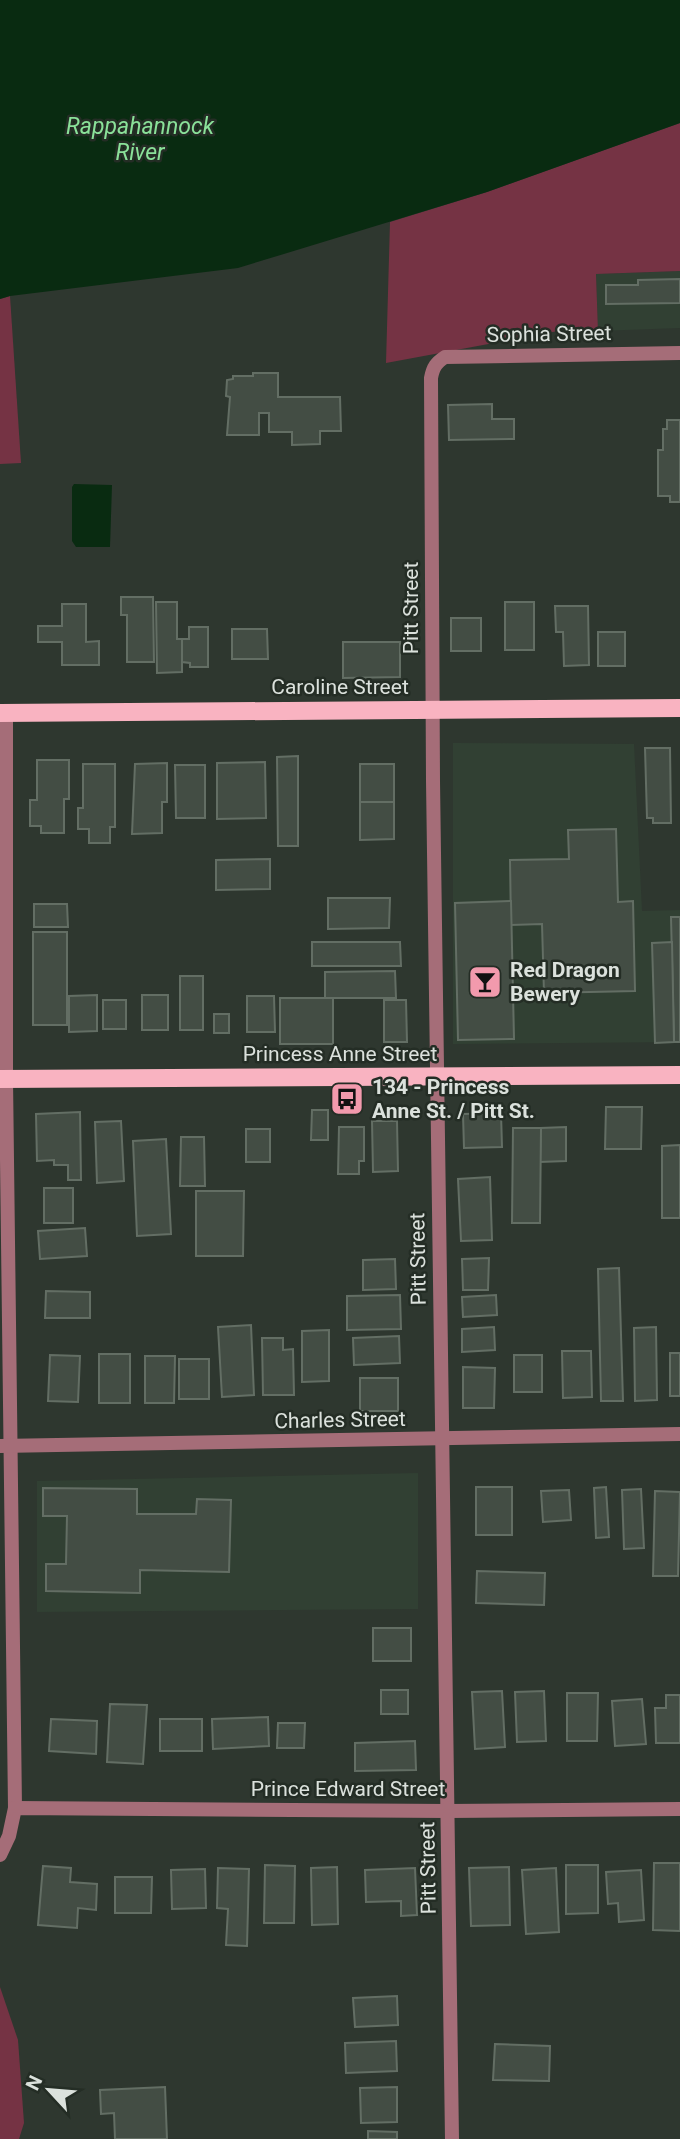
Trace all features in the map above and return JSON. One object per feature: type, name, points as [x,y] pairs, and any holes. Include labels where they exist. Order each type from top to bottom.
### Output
[{"type":"main road","name":"Caroline Street","points":[[3,713],[680,708]]},
{"type":"main road","name":"Princess Anne Street","points":[[3,1079],[680,1075]]},
{"type":"street","name":"Sophia Street","points":[[431,378],[433,369],[445,357],[680,353]]},
{"type":"street","name":"Pitt Street","points":[[431,378],[432,709],[452,2139]]},
{"type":"street","points":[[0,1855],[9,1836],[15,1808],[6,1446],[3,713]]},
{"type":"street","name":"Charles Street","points":[[6,1446],[680,1434]]},
{"type":"street","name":"Prince Edward Street","points":[[15,1808],[680,1810]]},
{"type":"shaded area","points":[[680,123],[680,271],[596,274],[598,331],[558,331],[386,363],[390,222],[487,192]]},
{"type":"shaded area","points":[[680,271],[680,328],[598,331],[596,274]]},
{"type":"shaded area","points":[[10,296],[21,463],[0,464],[0,299]]},
{"type":"shaded area","points":[[453,743],[634,744],[642,911],[680,910],[680,1042],[453,1044]]},
{"type":"shaded area","points":[[418,1473],[418,1609],[37,1612],[37,1481]]},
{"type":"shaded area","points":[[0,1987],[18,2040],[24,2123],[19,2139],[0,2139]]},
{"type":"water","name":"Rappahannock River","points":[[0,0],[680,0],[680,123],[487,192],[238,268],[0,299]]},
{"type":"water","points":[[74,484],[112,485],[110,547],[76,547],[72,541]]},
{"type":"building","points":[[680,279],[680,303],[606,304],[606,285],[638,285],[638,280]]},
{"type":"building","points":[[253,373],[278,373],[278,397],[340,397],[341,431],[320,431],[320,444],[292,445],[292,432],[269,432],[269,413],[259,413],[259,435],[227,435],[230,397],[226,396],[227,380],[233,379],[233,376],[253,376]]},
{"type":"building","points":[[492,404],[492,419],[514,419],[514,439],[449,440],[448,405]]},
{"type":"building","points":[[667,420],[680,420],[680,502],[670,502],[670,496],[658,496],[658,450],[663,450],[663,429],[667,429]]},
{"type":"building","points":[[121,597],[153,597],[154,662],[127,662],[127,615],[121,615]]},
{"type":"building","points":[[156,602],[177,602],[177,639],[182,639],[182,672],[157,673]]},
{"type":"building","points":[[505,602],[534,602],[534,650],[505,650]]},
{"type":"building","points":[[62,604],[86,604],[86,642],[99,641],[99,665],[62,665],[62,642],[38,642],[38,626],[62,626]]},
{"type":"building","points":[[555,606],[588,606],[589,665],[564,666],[563,632],[556,632]]},
{"type":"building","points":[[451,618],[481,618],[481,651],[451,651]]},
{"type":"building","points":[[189,627],[208,627],[208,667],[190,667],[190,663],[182,662],[182,639],[189,639]]},
{"type":"building","points":[[232,629],[267,629],[268,659],[232,659]]},
{"type":"building","points":[[598,632],[625,632],[625,666],[598,666]]},
{"type":"building","points":[[343,642],[400,642],[400,677],[343,678]]},
{"type":"building","points":[[645,748],[670,748],[671,823],[653,823],[653,818],[647,818]]},
{"type":"building","points":[[298,756],[298,846],[278,846],[277,757]]},
{"type":"building","points":[[37,760],[69,760],[69,799],[64,799],[64,833],[41,833],[41,826],[30,826],[30,800],[37,800]]},
{"type":"building","points":[[265,762],[266,818],[217,819],[217,763]]},
{"type":"building","points":[[167,763],[167,802],[162,802],[162,833],[132,834],[135,764]]},
{"type":"building","points":[[83,764],[115,764],[115,827],[110,827],[110,843],[89,843],[89,829],[78,829],[78,808],[83,808]]},
{"type":"building","points":[[360,764],[394,764],[394,802],[360,802]]},
{"type":"building","points":[[175,765],[205,765],[205,818],[176,818]]},
{"type":"building","points":[[360,802],[394,802],[394,839],[360,840]]},
{"type":"building","points":[[616,829],[618,902],[633,901],[635,991],[544,993],[542,924],[511,925],[510,860],[569,859],[568,830]]},
{"type":"building","points":[[270,859],[270,889],[216,890],[216,860]]},
{"type":"building","points":[[328,898],[390,898],[389,928],[328,929]]},
{"type":"building","name":"Red Dragon Bewery","points":[[511,901],[514,1039],[458,1040],[455,903]]},
{"type":"building","points":[[34,904],[67,904],[68,927],[34,927]]},
{"type":"building","points":[[671,917],[680,917],[680,1042],[674,1042]]},
{"type":"building","points":[[33,932],[67,932],[67,1025],[33,1025]]},
{"type":"building","points":[[312,942],[400,942],[401,966],[312,966]]},
{"type":"building","points":[[672,942],[674,1042],[655,1043],[652,943]]},
{"type":"building","points":[[395,971],[396,998],[325,998],[325,972]]},
{"type":"building","points":[[180,976],[203,976],[203,1030],[180,1030]]},
{"type":"building","points":[[97,995],[97,1031],[69,1032],[69,996]]},
{"type":"building","points":[[142,995],[168,995],[168,1030],[142,1030]]},
{"type":"building","points":[[247,996],[274,996],[275,1032],[247,1032]]},
{"type":"building","points":[[280,998],[333,998],[333,1044],[280,1044]]},
{"type":"building","points":[[103,1000],[126,1000],[126,1029],[103,1029]]},
{"type":"building","points":[[384,1000],[406,1000],[407,1042],[384,1042]]},
{"type":"building","points":[[214,1014],[229,1014],[229,1033],[214,1033]]},
{"type":"building","points":[[606,1107],[642,1107],[641,1149],[605,1149]]},
{"type":"building","points":[[312,1110],[328,1110],[328,1140],[311,1140]]},
{"type":"building","points":[[80,1112],[81,1180],[68,1180],[68,1165],[54,1165],[54,1160],[37,1161],[36,1114]]},
{"type":"building","points":[[501,1113],[502,1147],[464,1148],[463,1114]]},
{"type":"building","points":[[121,1121],[124,1181],[97,1183],[95,1122]]},
{"type":"building","points":[[372,1121],[397,1121],[398,1171],[373,1172]]},
{"type":"building","points":[[339,1127],[364,1127],[364,1161],[359,1161],[359,1174],[338,1174]]},
{"type":"building","points":[[566,1127],[566,1161],[540,1162],[541,1128]]},
{"type":"building","points":[[513,1128],[541,1128],[540,1223],[512,1223]]},
{"type":"building","points":[[246,1129],[270,1129],[270,1162],[246,1162]]},
{"type":"building","points":[[181,1137],[204,1137],[205,1186],[180,1186]]},
{"type":"building","points":[[166,1139],[171,1234],[137,1236],[133,1141]]},
{"type":"building","points":[[680,1145],[680,1218],[662,1218],[662,1146]]},
{"type":"building","points":[[490,1177],[492,1240],[461,1241],[458,1179]]},
{"type":"building","points":[[44,1188],[73,1188],[73,1223],[44,1223]]},
{"type":"building","points":[[196,1191],[244,1191],[243,1256],[196,1256]]},
{"type":"building","points":[[85,1228],[87,1256],[40,1259],[38,1231]]},
{"type":"building","points":[[489,1258],[488,1290],[463,1290],[462,1259]]},
{"type":"building","points":[[395,1259],[396,1289],[363,1290],[363,1260]]},
{"type":"building","points":[[619,1268],[623,1401],[601,1401],[598,1269]]},
{"type":"building","points":[[46,1291],[90,1292],[90,1318],[45,1318]]},
{"type":"building","points":[[400,1295],[401,1329],[347,1330],[347,1296]]},
{"type":"building","points":[[496,1295],[497,1315],[463,1317],[462,1297]]},
{"type":"building","points":[[251,1325],[254,1395],[222,1397],[218,1327]]},
{"type":"building","points":[[494,1327],[495,1350],[462,1352],[462,1329]]},
{"type":"building","points":[[656,1327],[657,1400],[635,1401],[634,1328]]},
{"type":"building","points":[[329,1330],[329,1381],[302,1382],[302,1331]]},
{"type":"building","points":[[399,1336],[400,1363],[354,1365],[353,1338]]},
{"type":"building","points":[[262,1338],[283,1338],[283,1350],[293,1349],[294,1395],[263,1395]]},
{"type":"building","points":[[562,1351],[591,1351],[592,1397],[563,1398]]},
{"type":"building","points":[[670,1353],[680,1353],[680,1396],[670,1396]]},
{"type":"building","points":[[99,1354],[130,1354],[130,1403],[99,1403]]},
{"type":"building","points":[[50,1355],[80,1356],[78,1402],[48,1401]]},
{"type":"building","points":[[514,1355],[542,1355],[542,1392],[514,1392]]},
{"type":"building","points":[[145,1356],[175,1356],[174,1403],[145,1403]]},
{"type":"building","points":[[179,1359],[209,1359],[209,1399],[179,1399]]},
{"type":"building","points":[[463,1367],[495,1368],[494,1408],[463,1408]]},
{"type":"building","points":[[360,1378],[398,1378],[398,1411],[360,1411]]},
{"type":"building","points":[[476,1487],[512,1487],[512,1535],[476,1535]]},
{"type":"building","points":[[606,1487],[609,1537],[596,1538],[594,1488]]},
{"type":"building","points":[[43,1488],[137,1489],[137,1514],[196,1514],[197,1499],[231,1500],[229,1572],[140,1570],[140,1593],[46,1591],[46,1564],[66,1564],[67,1516],[43,1516]]},
{"type":"building","points":[[641,1489],[644,1548],[624,1549],[622,1490]]},
{"type":"building","points":[[569,1490],[571,1520],[543,1522],[541,1491]]},
{"type":"building","points":[[655,1491],[680,1492],[678,1576],[653,1576]]},
{"type":"building","points":[[477,1571],[545,1573],[544,1605],[476,1603]]},
{"type":"building","points":[[373,1628],[411,1628],[411,1661],[373,1661]]},
{"type":"building","points":[[381,1690],[408,1690],[408,1714],[381,1714]]},
{"type":"building","points":[[502,1691],[505,1747],[475,1749],[472,1692]]},
{"type":"building","points":[[544,1691],[546,1741],[517,1742],[515,1692]]},
{"type":"building","points":[[567,1693],[598,1693],[597,1741],[567,1741]]},
{"type":"building","points":[[666,1695],[680,1695],[680,1743],[656,1743],[655,1708],[666,1708]]},
{"type":"building","points":[[642,1699],[646,1744],[615,1746],[612,1701]]},
{"type":"building","points":[[110,1704],[147,1705],[143,1764],[107,1762]]},
{"type":"building","points":[[268,1717],[269,1746],[213,1749],[212,1719]]},
{"type":"building","points":[[51,1719],[97,1721],[96,1754],[49,1751]]},
{"type":"building","points":[[160,1719],[202,1719],[202,1751],[160,1751]]},
{"type":"building","points":[[278,1723],[305,1723],[304,1748],[277,1748]]},
{"type":"building","points":[[415,1741],[416,1770],[355,1771],[355,1743]]},
{"type":"building","points":[[654,1863],[680,1863],[680,1931],[653,1930]]},
{"type":"building","points":[[265,1865],[295,1866],[294,1923],[264,1923]]},
{"type":"building","points":[[566,1865],[598,1865],[598,1913],[566,1914]]},
{"type":"building","points":[[43,1866],[71,1868],[70,1882],[97,1884],[96,1910],[78,1908],[77,1928],[38,1925]]},
{"type":"building","points":[[337,1867],[338,1924],[312,1925],[311,1868]]},
{"type":"building","points":[[509,1867],[510,1925],[471,1926],[469,1868]]},
{"type":"building","points":[[218,1868],[249,1869],[247,1946],[226,1945],[228,1909],[217,1908]]},
{"type":"building","points":[[415,1868],[417,1915],[401,1916],[401,1901],[366,1902],[365,1870]]},
{"type":"building","points":[[556,1868],[559,1932],[526,1934],[522,1870]]},
{"type":"building","points":[[205,1869],[206,1908],[172,1909],[171,1870]]},
{"type":"building","points":[[641,1870],[644,1920],[619,1922],[618,1903],[608,1904],[606,1872]]},
{"type":"building","points":[[115,1877],[152,1877],[151,1913],[115,1913]]},
{"type":"building","points":[[397,1996],[398,2025],[355,2027],[353,1998]]},
{"type":"building","points":[[396,2041],[397,2071],[346,2073],[345,2043]]},
{"type":"building","points":[[495,2044],[550,2046],[549,2081],[493,2080]]},
{"type":"building","points":[[165,2087],[167,2139],[115,2139],[114,2113],[101,2114],[100,2090]]},
{"type":"building","points":[[397,2087],[397,2122],[361,2123],[360,2088]]},
{"type":"building","points":[[368,2131],[397,2132],[397,2139],[368,2139]]},
{"type":"place","name":"Red Dragon Bewery","points":[[485,982]]},
{"type":"place","name":"134 - Princess Anne St. / Pitt St.","points":[[347,1099]]}]
